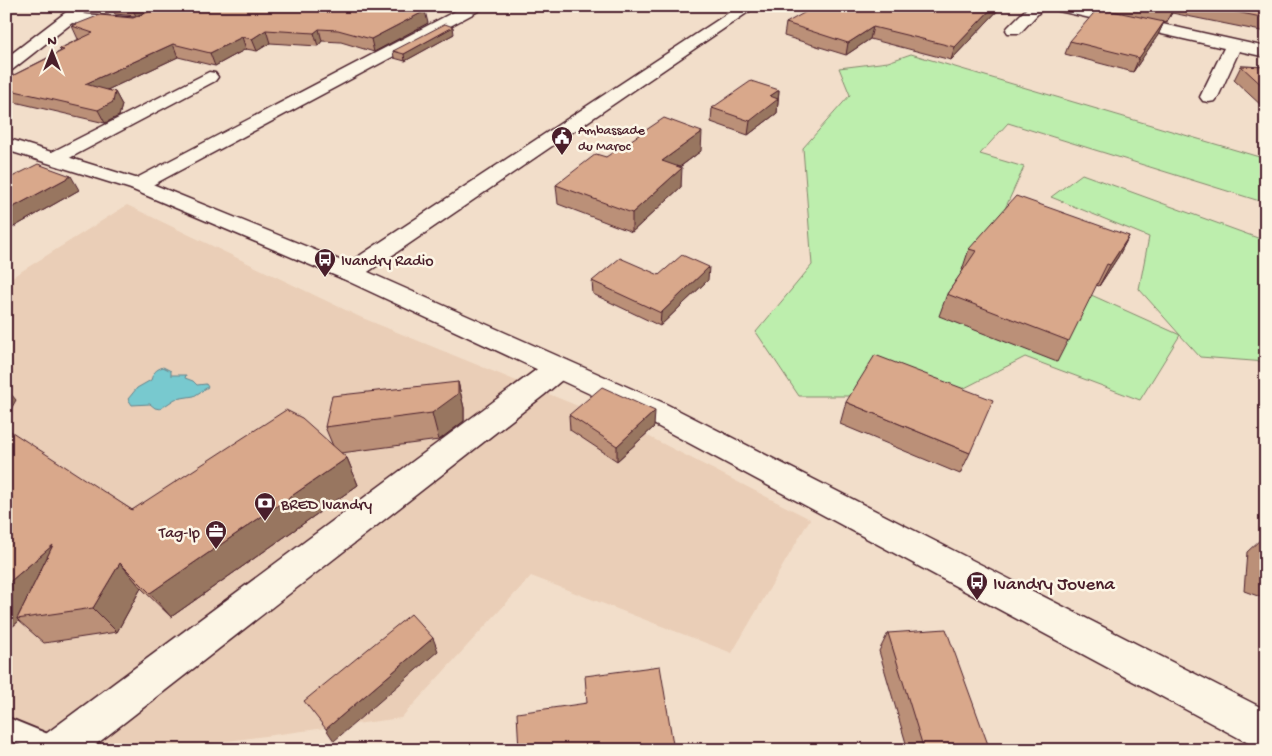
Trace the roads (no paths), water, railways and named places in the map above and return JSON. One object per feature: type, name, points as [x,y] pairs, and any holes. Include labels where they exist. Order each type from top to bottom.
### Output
[{"type":"street","points":[[6,66],[84,6]]},
{"type":"street","points":[[66,18],[138,23],[181,6]]},
{"type":"street","points":[[138,185],[477,6]]},
{"type":"street","points":[[350,274],[750,6]]},
{"type":"street","points":[[1014,30],[1038,6]]},
{"type":"street","points":[[1064,7],[1266,52]]},
{"type":"street","points":[[1209,97],[1234,45]]},
{"type":"street","points":[[55,158],[209,76]]},
{"type":"street","points":[[6,144],[138,185],[350,274],[656,412],[1266,731]]},
{"type":"street","points":[[57,749],[558,368]]},
{"type":"lane","points":[[6,728],[57,749]]},
{"type":"water","points":[[163,367],[171,371],[171,375],[186,375],[185,378],[197,385],[206,384],[208,387],[194,396],[175,399],[160,409],[150,404],[132,405],[128,399],[137,388],[151,380],[155,372]]},
{"type":"place","name":"Ambassade du Maroc","points":[[562,156]]},
{"type":"place","name":"Ivandry Radio","points":[[325,278]]},
{"type":"place","name":"BRED Ivandry","points":[[265,522]]},
{"type":"place","name":"Tag-Ip","points":[[216,550]]},
{"type":"place","name":"Ivandry Jovena","points":[[977,601]]}]
